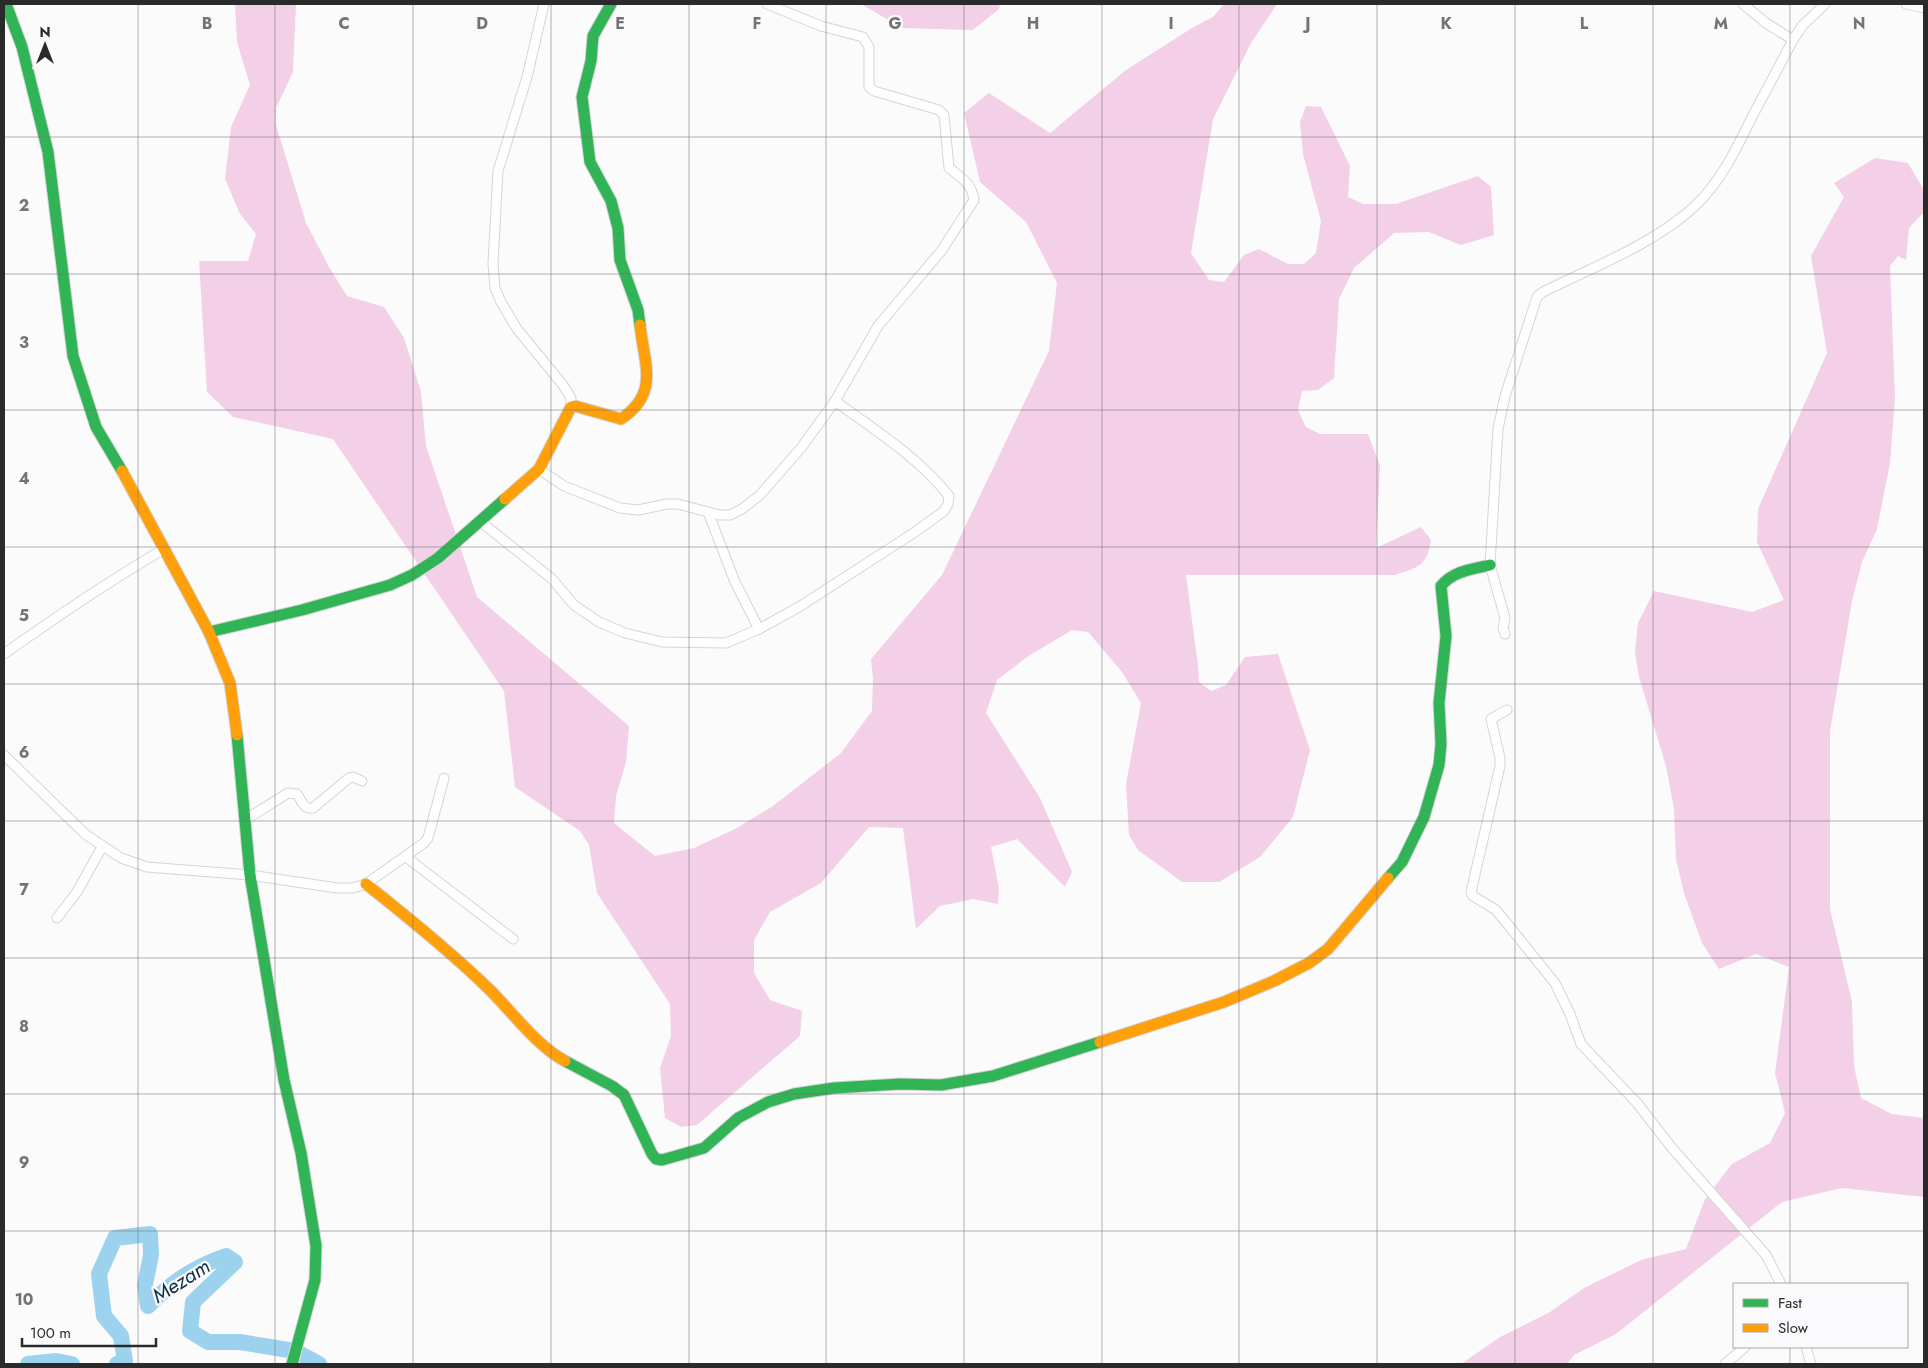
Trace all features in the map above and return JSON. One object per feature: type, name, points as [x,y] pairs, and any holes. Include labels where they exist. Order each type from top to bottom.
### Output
[{"type":"street","points":[[6,4],[22,46],[48,152],[73,356],[96,427],[208,632],[230,683],[236,724],[250,875],[284,1080],[301,1153],[316,1246],[315,1280],[292,1364]]},
{"type":"street","points":[[208,632],[302,610],[390,585],[412,576],[438,558],[539,468],[571,407],[571,398],[563,385],[517,328],[501,302],[495,288],[493,264],[498,171],[527,77],[544,4]]},
{"type":"street","points":[[571,407],[575,406],[621,419],[633,411],[644,394],[648,378],[643,355],[638,310],[620,260],[618,228],[611,200],[590,162],[583,119],[582,97],[591,61],[593,36],[600,20],[611,4]]},
{"type":"street","points":[[539,468],[564,486],[620,508],[638,510],[666,504],[678,504],[719,515],[730,515],[742,509],[760,495],[801,448],[835,401],[878,326],[942,250],[974,200],[973,192],[965,180],[949,168],[944,115],[939,110],[869,87],[870,57],[869,47],[864,37],[822,26],[767,4]]},
{"type":"street","points":[[1742,4],[1766,23],[1793,40]]},
{"type":"street","points":[[1505,634],[1503,628],[1505,618],[1490,565],[1498,428],[1505,396],[1538,297],[1543,292],[1632,248],[1666,228],[1697,204],[1714,184],[1733,155],[1793,40],[1802,26],[1825,4]]},
{"type":"street","points":[[1906,4],[1924,8]]},
{"type":"street","points":[[480,521],[552,579],[574,605],[598,622],[625,633],[662,642],[726,643],[759,629],[799,607],[915,532],[944,511],[948,504],[949,496],[907,453],[835,401]]},
{"type":"street","points":[[708,512],[734,582],[759,629]]},
{"type":"street","points":[[4,654],[88,596],[164,550]]},
{"type":"street","points":[[366,884],[426,931],[469,970],[544,1046],[559,1058],[612,1086],[624,1095],[656,1159],[662,1160],[684,1155],[704,1148],[726,1126],[738,1118],[768,1102],[794,1094],[834,1088],[900,1084],[941,1085],[993,1076],[1224,1002],[1274,981],[1309,963],[1328,949],[1402,862],[1424,817],[1439,765],[1441,744],[1439,703],[1446,636],[1441,586],[1444,581],[1454,575],[1490,565]]},
{"type":"street","points":[[1507,710],[1491,719],[1500,758],[1500,766],[1471,892],[1473,896],[1496,910],[1555,983],[1570,1014],[1581,1044],[1637,1103],[1672,1148],[1766,1254],[1780,1283]]},
{"type":"street","points":[[4,755],[85,834],[121,858],[147,867],[250,875],[338,888],[353,888],[366,884],[406,857],[428,838],[444,778]]},
{"type":"street","points":[[245,820],[288,793],[297,794],[305,807],[309,809],[313,808],[349,778],[353,777],[362,781]]},
{"type":"street","points":[[58,918],[77,892],[102,847]]},
{"type":"street","points":[[406,857],[512,939]]},
{"type":"street","points":[[1725,1364],[1744,1348]]},
{"type":"street","points":[[1806,1348],[1811,1364]]},
{"type":"shaded area","points":[[235,4],[296,4],[293,72],[276,108],[276,125],[306,223],[347,296],[384,307],[404,338],[421,392],[426,446],[477,597],[629,726],[626,762],[616,796],[614,823],[655,856],[694,848],[735,829],[773,806],[841,753],[872,711],[873,679],[871,659],[942,575],[1049,351],[1057,283],[1026,222],[980,182],[964,113],[989,93],[1050,133],[1126,70],[1192,28],[1213,17],[1224,4],[1277,4],[1251,43],[1213,119],[1191,253],[1209,280],[1224,282],[1244,255],[1259,249],[1288,264],[1304,264],[1316,253],[1321,221],[1303,154],[1300,122],[1306,106],[1321,107],[1350,166],[1348,197],[1363,204],[1396,204],[1478,176],[1491,187],[1494,235],[1461,245],[1429,232],[1394,233],[1354,268],[1339,299],[1334,378],[1318,390],[1302,391],[1298,410],[1306,427],[1320,434],[1368,434],[1380,466],[1376,548],[1421,527],[1431,540],[1424,560],[1416,567],[1395,575],[1186,575],[1199,682],[1211,691],[1226,685],[1245,657],[1278,654],[1310,750],[1293,817],[1260,857],[1219,882],[1182,882],[1138,850],[1129,835],[1126,784],[1141,703],[1122,672],[1088,632],[1072,630],[1027,657],[997,680],[986,713],[1040,798],[1072,872],[1065,887],[1017,839],[991,847],[999,889],[998,904],[973,899],[940,906],[916,929],[903,828],[869,827],[821,883],[770,912],[754,940],[754,973],[770,1000],[802,1011],[800,1036],[697,1125],[681,1127],[665,1118],[660,1068],[671,1036],[670,1004],[597,893],[589,845],[580,831],[515,787],[504,691],[333,439],[233,417],[207,392],[199,261],[248,261],[256,234],[240,214],[225,179],[231,127],[250,85],[237,42]]},
{"type":"shaded area","points":[[861,4],[1000,4],[999,9],[973,30],[902,28]]},
{"type":"shaded area","points":[[1875,158],[1908,163],[1924,190],[1924,212],[1909,228],[1906,260],[1898,256],[1890,266],[1895,398],[1890,463],[1877,529],[1862,562],[1852,601],[1830,731],[1830,909],[1852,1002],[1854,1066],[1861,1098],[1892,1114],[1924,1118],[1924,1197],[1842,1188],[1782,1202],[1616,1334],[1574,1355],[1567,1364],[1461,1364],[1500,1337],[1550,1312],[1584,1288],[1641,1260],[1686,1249],[1705,1199],[1732,1164],[1770,1143],[1785,1113],[1775,1073],[1789,967],[1756,954],[1719,969],[1702,943],[1684,893],[1676,859],[1674,809],[1666,766],[1639,677],[1635,652],[1638,623],[1654,591],[1752,612],[1784,600],[1757,542],[1758,509],[1827,353],[1811,256],[1844,197],[1834,183]]},
{"type":"waterway","name":"Mezam","points":[[117,1364],[125,1361],[121,1336],[104,1316],[99,1274],[115,1238],[150,1234],[151,1255],[145,1285],[148,1306],[184,1276],[226,1256],[235,1262],[193,1302],[190,1331],[208,1342],[240,1342],[295,1351],[319,1364]]},
{"type":"waterway","name":"Mezam","points":[[28,1364],[56,1361],[72,1364]]},
{"type":"traffic: fast","points":[[6,4],[22,47],[48,152],[73,356],[96,427],[122,471]]},
{"type":"traffic: fast","points":[[611,4],[593,36],[591,61],[582,97],[590,162],[611,201],[618,228],[620,260],[638,310],[640,325]]},
{"type":"traffic: fast","points":[[209,632],[302,610],[390,585],[412,575],[438,558],[505,499]]},
{"type":"traffic: fast","points":[[1388,878],[1402,862],[1424,817],[1439,765],[1441,744],[1439,703],[1446,636],[1441,586],[1457,574],[1490,565]]},
{"type":"traffic: fast","points":[[237,735],[250,875],[284,1080],[301,1153],[316,1246],[315,1280],[292,1364]]},
{"type":"traffic: fast","points":[[565,1061],[612,1086],[624,1095],[652,1154],[656,1159],[662,1160],[704,1148],[738,1118],[768,1102],[794,1094],[834,1088],[900,1084],[941,1085],[993,1076],[1100,1042]]},
{"type":"traffic: slow","points":[[505,499],[539,469],[571,407],[575,406],[621,419],[641,399],[647,377],[640,325]]},
{"type":"traffic: slow","points":[[122,471],[209,632],[230,683],[237,735]]},
{"type":"traffic: slow","points":[[1100,1042],[1224,1002],[1274,981],[1309,963],[1328,949],[1388,878]]},
{"type":"traffic: slow","points":[[366,884],[460,962],[490,990],[535,1038],[565,1061]]}]
